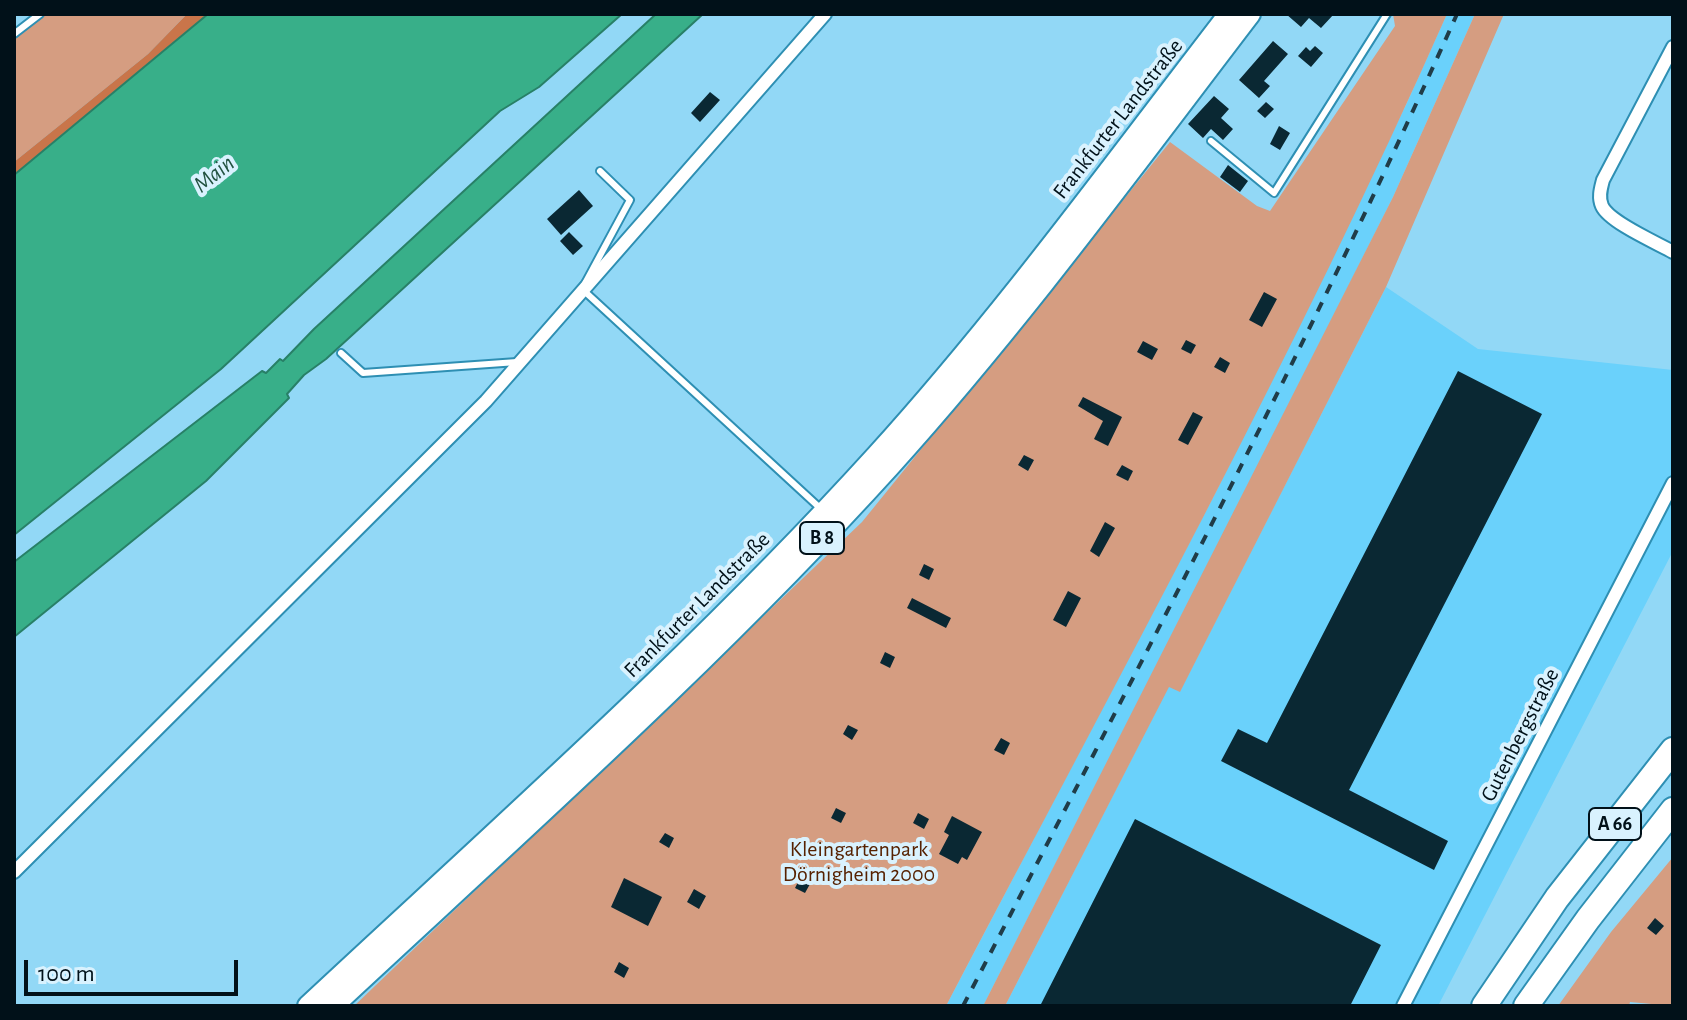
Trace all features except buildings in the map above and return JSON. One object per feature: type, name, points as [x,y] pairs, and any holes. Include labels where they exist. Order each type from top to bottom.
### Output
[{"type":"highway","name":"A 66","points":[[1484,1006],[1557,898],[1673,750]]},
{"type":"highway","name":"A 66","points":[[1526,1006],[1588,919],[1673,810]]},
{"type":"main road","name":"Frankfurter Landstraße","points":[[308,1006],[635,700],[824,511],[924,403],[981,335],[1229,14]]},
{"type":"main road","name":"Frankfurter Landstraße","points":[[333,1006],[746,616],[889,467],[1028,302],[1250,14]]},
{"type":"street","points":[[14,872],[523,361],[582,289],[825,14]]},
{"type":"street","points":[[1673,47],[1603,180],[1600,195],[1602,208],[1617,220],[1673,252]]},
{"type":"street","name":"Gutenbergstraße","points":[[1403,1006],[1673,483]]},
{"type":"lane","points":[[14,34],[40,14]]},
{"type":"lane","points":[[1211,141],[1274,193],[1387,14]]},
{"type":"lane","points":[[600,171],[630,200],[582,289],[824,511]]},
{"type":"lane","points":[[341,353],[363,373],[523,361]]},
{"type":"shaded area","points":[[187,14],[208,14],[14,175],[14,162],[148,54]]},
{"type":"shaded area","points":[[1447,14],[1475,14],[1393,197],[1241,500],[983,1006],[946,1006],[1217,490],[1406,105]]},
{"type":"shaded area","points":[[1386,287],[1478,349],[1673,370],[1673,551],[1438,1006],[1005,1006],[1169,686],[1180,691]]},
{"type":"green space","points":[[44,14],[187,14],[148,54],[14,162],[14,37]]},
{"type":"green space","name":"Kleingartenpark Dörnigheim 2000","points":[[1393,14],[1447,14],[1330,266],[1268,390],[946,1006],[354,1006],[862,522],[1170,142],[1257,206],[1270,211],[1395,26]]},
{"type":"green space","points":[[1475,14],[1504,14],[1386,287],[1180,692],[1169,687],[1005,1006],[983,1006],[1393,197]]},
{"type":"green space","points":[[1673,857],[1673,1006],[1630,1002],[1629,1006],[1558,1006],[1611,932]]},
{"type":"water","name":"Main","points":[[208,14],[622,14],[539,87],[500,111],[221,369],[14,535],[14,175]]},
{"type":"water","points":[[656,14],[703,14],[326,359],[304,375],[287,394],[289,398],[206,481],[14,637],[14,562],[262,371],[266,373],[280,359],[283,361]]},
{"type":"railway","points":[[963,1006],[1279,389],[1457,14]]}]
